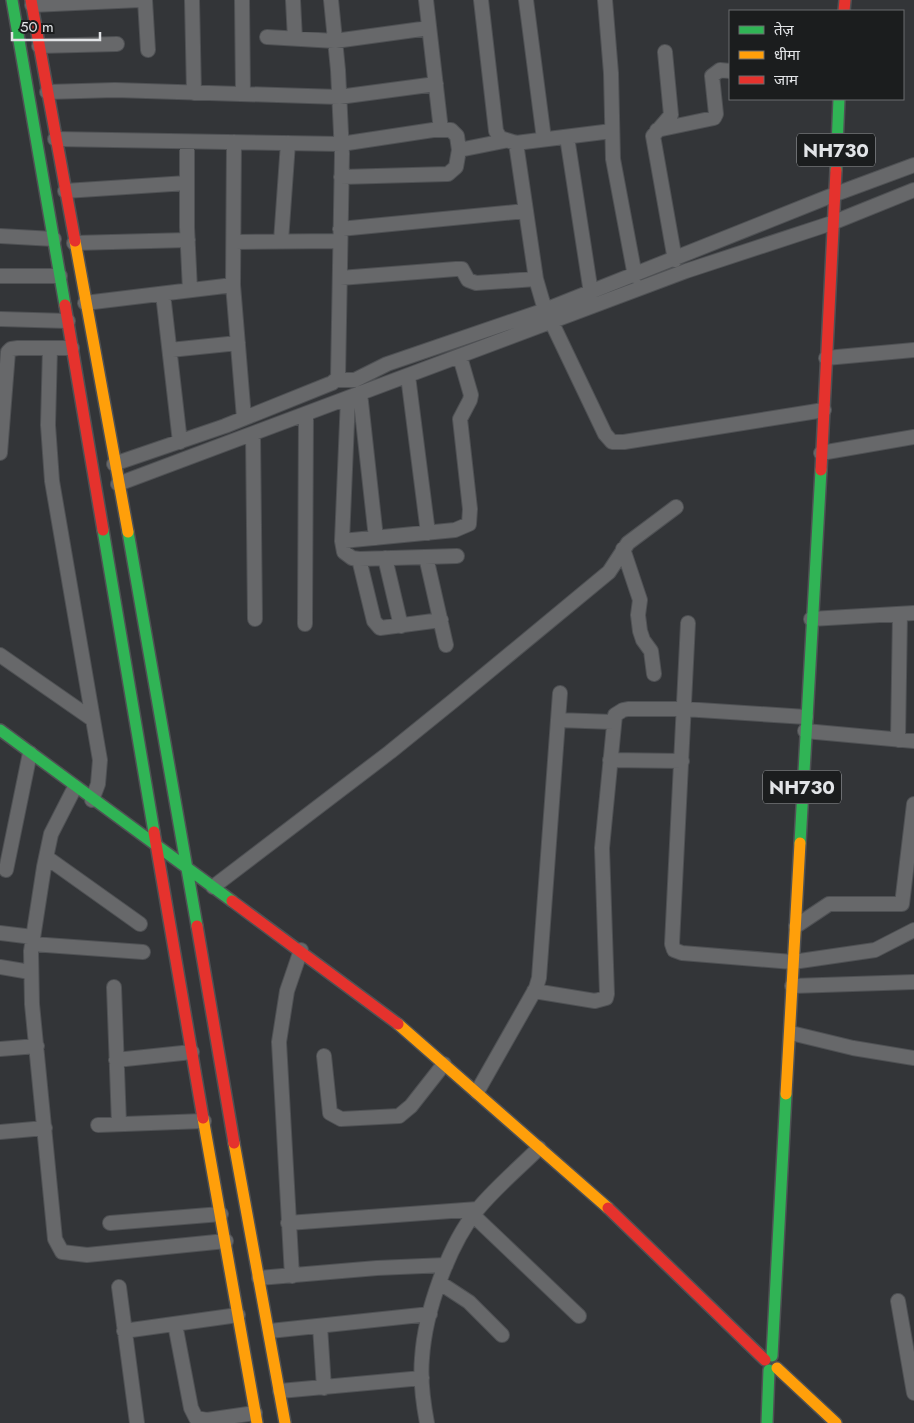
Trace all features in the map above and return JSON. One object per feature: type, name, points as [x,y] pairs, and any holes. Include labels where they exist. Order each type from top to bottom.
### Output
[{"type":"main road","points":[[12,0],[160,850],[192,1052],[256,1418]]},
{"type":"main road","points":[[31,3],[285,1423]]},
{"type":"main road","name":"NH730","points":[[767,1423],[796,926],[839,100]]},
{"type":"main road","points":[[0,730],[92,800],[301,950],[392,1019],[621,1219],[836,1423]]},
{"type":"street","points":[[31,3],[140,0]]},
{"type":"street","points":[[145,0],[148,50]]},
{"type":"street","points":[[192,0],[194,93]]},
{"type":"street","points":[[242,0],[243,94]]},
{"type":"street","points":[[293,0],[295,39]]},
{"type":"street","points":[[331,0],[341,144],[340,373],[336,380]]},
{"type":"street","points":[[426,0],[441,130]]},
{"type":"street","points":[[481,0],[496,131],[500,138],[510,142]]},
{"type":"street","points":[[526,0],[544,138]]},
{"type":"street","points":[[605,0],[610,44],[613,159],[635,276]]},
{"type":"street","points":[[267,37],[335,41],[429,28]]},
{"type":"street","points":[[39,46],[117,44]]},
{"type":"street","points":[[665,52],[671,115],[656,130],[653,136],[653,146],[675,260]]},
{"type":"street","points":[[656,130],[714,118],[716,114],[712,76],[720,70],[729,71]]},
{"type":"street","points":[[47,92],[114,90],[339,97],[436,84]]},
{"type":"street","points":[[55,139],[341,144],[441,130],[451,130],[455,133],[459,150],[456,167],[448,174],[341,177]]},
{"type":"street","points":[[459,150],[510,142],[612,131]]},
{"type":"street","points":[[567,137],[591,294]]},
{"type":"street","points":[[188,142],[187,183],[190,290]]},
{"type":"street","points":[[234,142],[233,285],[244,418]]},
{"type":"street","points":[[510,142],[526,212],[536,279],[548,316],[604,434],[612,442],[624,442],[824,410]]},
{"type":"street","points":[[281,241],[288,143]]},
{"type":"street","points":[[118,484],[460,357],[591,294],[914,166]]},
{"type":"street","points":[[65,191],[187,183]]},
{"type":"street","points":[[114,464],[244,418],[336,380],[355,380],[387,364],[548,316],[686,271],[914,191]]},
{"type":"street","points":[[234,242],[281,241],[340,235],[526,212]]},
{"type":"street","points":[[0,236],[54,239]]},
{"type":"street","points":[[74,243],[188,240]]},
{"type":"street","points":[[340,278],[456,268],[462,269],[471,283],[536,279]]},
{"type":"street","points":[[0,276],[60,276]]},
{"type":"street","points":[[85,303],[233,285]]},
{"type":"street","points":[[163,294],[180,442]]},
{"type":"street","points":[[0,319],[68,321]]},
{"type":"street","points":[[170,350],[238,343]]},
{"type":"street","points":[[50,348],[48,425],[52,481],[100,774],[92,800]]},
{"type":"street","points":[[0,453],[3,368],[11,349],[72,348]]},
{"type":"street","points":[[826,358],[914,350]]},
{"type":"street","points":[[342,541],[464,528],[471,520],[460,419],[470,400],[471,394],[460,357]]},
{"type":"street","points":[[408,376],[428,533]]},
{"type":"street","points":[[354,396],[376,538]]},
{"type":"street","points":[[354,396],[342,541],[347,555],[359,559],[457,556]]},
{"type":"street","points":[[305,624],[306,414]]},
{"type":"street","points":[[253,434],[255,619]]},
{"type":"street","points":[[821,453],[914,437]]},
{"type":"street","points":[[213,887],[390,752],[593,586],[608,572],[623,549],[676,507]]},
{"type":"street","points":[[623,549],[640,600],[638,615],[640,631],[642,640],[651,651],[654,674]]},
{"type":"street","points":[[426,557],[446,645]]},
{"type":"street","points":[[385,558],[401,626]]},
{"type":"street","points":[[359,559],[376,625],[386,628],[441,620]]},
{"type":"street","points":[[812,620],[907,614],[898,740]]},
{"type":"street","points":[[688,623],[672,944],[674,950],[682,953],[793,962],[875,950],[914,930]]},
{"type":"street","points":[[0,655],[92,719]]},
{"type":"street","points":[[477,1092],[534,991],[542,966],[560,693]]},
{"type":"street","points":[[534,991],[596,1001],[606,998],[602,848],[615,715],[623,710],[684,709],[806,724],[898,740],[914,741]]},
{"type":"street","points":[[558,720],[613,722]]},
{"type":"street","points":[[6,870],[5,848],[30,753]]},
{"type":"street","points":[[610,760],[682,761]]},
{"type":"street","points":[[75,787],[51,834],[32,941],[30,972],[55,1239],[62,1252],[87,1255],[226,1241]]},
{"type":"street","points":[[796,926],[829,904],[902,904],[914,804]]},
{"type":"street","points":[[46,858],[140,924]]},
{"type":"street","points":[[0,933],[32,941],[143,952]]},
{"type":"street","points":[[292,1276],[280,1030],[287,991],[301,950]]},
{"type":"street","points":[[0,967],[30,972]]},
{"type":"street","points":[[792,986],[914,982]]},
{"type":"street","points":[[114,987],[119,1124]]},
{"type":"street","points":[[790,1033],[853,1048],[914,1058]]},
{"type":"street","points":[[0,1049],[37,1046]]},
{"type":"street","points":[[116,1060],[192,1052]]},
{"type":"street","points":[[324,1056],[330,1113],[341,1119],[399,1116],[411,1106],[444,1064]]},
{"type":"street","points":[[98,1125],[204,1121]]},
{"type":"street","points":[[0,1132],[45,1128]]},
{"type":"street","points":[[427,1423],[422,1378],[422,1358],[430,1314],[446,1265],[457,1240],[476,1212],[540,1148]]},
{"type":"street","points":[[288,1222],[476,1212],[580,1316]]},
{"type":"street","points":[[110,1223],[221,1214]]},
{"type":"street","points":[[259,1278],[377,1268],[446,1265]]},
{"type":"street","points":[[440,1283],[469,1302],[502,1336]]},
{"type":"street","points":[[119,1287],[137,1423]]},
{"type":"street","points":[[898,1301],[911,1359],[914,1393]]},
{"type":"street","points":[[270,1331],[430,1314]]},
{"type":"street","points":[[124,1331],[238,1315]]},
{"type":"street","points":[[175,1324],[191,1408],[196,1418],[207,1420],[256,1418]]},
{"type":"street","points":[[320,1326],[324,1388]]},
{"type":"street","points":[[280,1391],[422,1378]]},
{"type":"traffic: fast","points":[[12,0],[65,305]]},
{"type":"traffic: fast","points":[[836,170],[839,100]]},
{"type":"traffic: fast","points":[[800,843],[821,470]]},
{"type":"traffic: fast","points":[[103,530],[154,832]]},
{"type":"traffic: fast","points":[[128,532],[197,926]]},
{"type":"traffic: fast","points":[[0,730],[232,901]]},
{"type":"traffic: fast","points":[[772,1356],[786,1094]]},
{"type":"traffic: fast","points":[[767,1423],[769,1370]]},
{"type":"traffic: slow","points":[[75,241],[128,532]]},
{"type":"traffic: slow","points":[[786,1094],[800,843]]},
{"type":"traffic: slow","points":[[398,1024],[608,1208]]},
{"type":"traffic: slow","points":[[203,1118],[257,1423]]},
{"type":"traffic: slow","points":[[234,1143],[285,1423]]},
{"type":"traffic: slow","points":[[777,1368],[836,1423]]},
{"type":"traffic: jam","points":[[31,0],[75,241]]},
{"type":"traffic: jam","points":[[844,10],[845,0]]},
{"type":"traffic: jam","points":[[821,470],[836,170]]},
{"type":"traffic: jam","points":[[65,305],[103,530]]},
{"type":"traffic: jam","points":[[154,832],[203,1118]]},
{"type":"traffic: jam","points":[[232,901],[398,1024]]},
{"type":"traffic: jam","points":[[197,926],[234,1143]]},
{"type":"traffic: jam","points":[[608,1208],[765,1360]]}]
